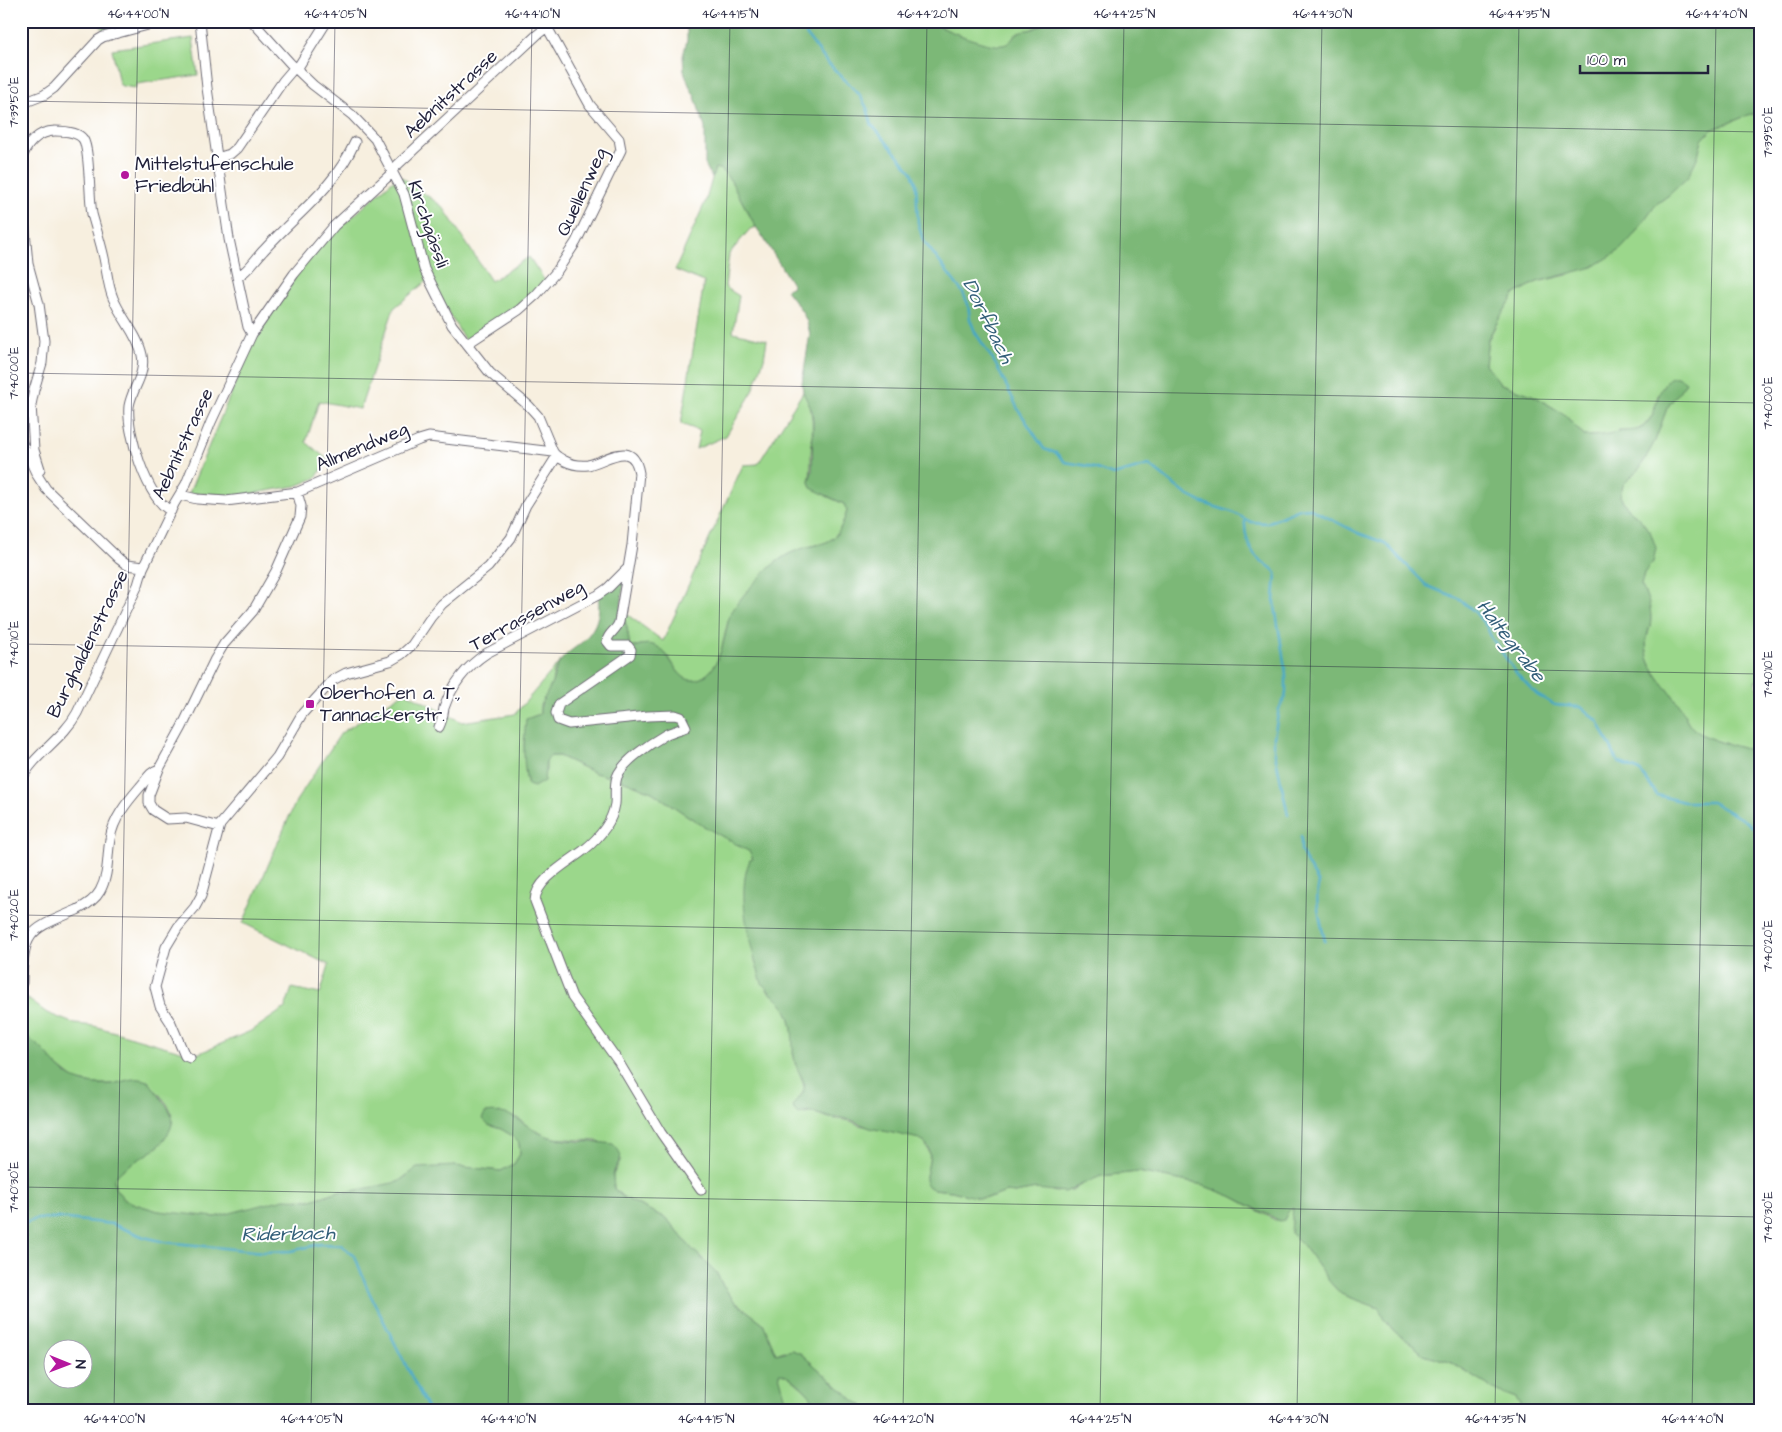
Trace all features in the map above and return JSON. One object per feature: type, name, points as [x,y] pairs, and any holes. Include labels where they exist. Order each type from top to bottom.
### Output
[{"type":"street","points":[[21,104],[44,95],[54,88],[98,40],[103,37],[163,21]]},
{"type":"street","points":[[200,21],[207,88],[229,239],[248,327],[252,334]]},
{"type":"street","name":"Kirchgässli","points":[[252,21],[313,85],[362,124],[374,139],[392,171],[406,202],[424,269],[452,324],[490,373],[538,416],[555,454]]},
{"type":"street","points":[[217,158],[230,154],[237,148],[283,81],[296,68],[327,21]]},
{"type":"street","name":"Aebnitstrasse","points":[[144,567],[180,495],[252,334],[294,274],[334,226],[554,21]]},
{"type":"street","name":"Quellenweg","points":[[467,344],[519,310],[536,295],[557,271],[576,242],[620,150],[619,139],[590,105],[547,28]]},
{"type":"street","points":[[21,161],[24,151],[34,138],[51,131],[58,130],[78,135],[82,137],[85,143],[92,211],[104,256],[110,290],[141,349],[143,358],[142,375],[129,407],[132,439],[154,493],[161,505],[171,511]]},
{"type":"street","points":[[238,277],[246,271],[264,249],[319,197],[340,170],[355,142]]},
{"type":"street","points":[[21,188],[28,264],[39,304],[44,341],[42,363],[31,405],[34,450],[40,469],[37,475]]},
{"type":"street","name":"Allmendweg","points":[[180,495],[197,499],[226,501],[297,492],[424,438],[443,438],[555,454],[569,463],[579,466],[592,464],[608,456],[620,454],[628,455],[636,463],[639,473],[633,538],[618,625],[609,635],[607,641],[611,646],[628,646],[631,650],[630,655],[559,704],[556,711],[558,720],[566,724],[675,714],[681,718],[686,727],[664,736],[622,767],[616,779],[614,810],[606,826],[585,849],[542,883],[537,891],[535,901],[572,997],[618,1061],[661,1133],[700,1190]]},
{"type":"street","points":[[21,441],[37,475],[56,500],[109,551],[127,565],[144,567]]},
{"type":"street","points":[[190,1058],[185,1056],[155,990],[163,957],[175,933],[201,896],[219,828],[277,758],[302,714],[333,680],[346,673],[390,661],[402,654],[412,645],[442,604],[488,567],[511,538],[526,506],[555,454]]},
{"type":"street","points":[[219,828],[186,818],[167,819],[153,810],[149,803],[149,795],[159,769],[219,651],[253,611],[276,570],[300,517],[301,506],[297,492]]},
{"type":"street","name":"Burghaldenstrasse","points":[[21,780],[27,769],[74,720],[138,584],[144,567]]},
{"type":"street","name":"Terrassenweg","points":[[439,727],[451,692],[461,675],[474,663],[487,653],[591,600],[608,588],[628,568]]},
{"type":"street","points":[[22,983],[23,954],[28,940],[39,928],[86,906],[98,895],[105,879],[110,839],[117,818],[127,802],[150,774],[159,769]]},
{"type":"green space","points":[[102,21],[138,21],[105,31],[101,27]]},
{"type":"green space","points":[[687,21],[929,21],[944,29],[987,44],[1003,45],[1010,42],[1020,32],[1033,29],[1046,21],[1761,21],[1761,115],[1751,114],[1711,130],[1702,140],[1698,156],[1688,177],[1655,205],[1633,236],[1619,251],[1593,267],[1537,282],[1515,294],[1488,339],[1485,364],[1501,384],[1532,395],[1564,414],[1584,436],[1605,435],[1641,428],[1652,416],[1667,380],[1672,377],[1678,377],[1686,382],[1667,408],[1655,441],[1640,468],[1623,485],[1620,496],[1627,508],[1650,531],[1656,548],[1653,562],[1644,573],[1641,585],[1648,600],[1650,610],[1651,621],[1646,645],[1652,667],[1679,704],[1692,728],[1715,740],[1761,754],[1761,1411],[1524,1411],[1516,1398],[1497,1391],[1450,1362],[1423,1354],[1395,1332],[1383,1318],[1379,1308],[1341,1294],[1329,1281],[1304,1246],[1291,1233],[1293,1207],[1284,1220],[1280,1221],[1231,1196],[1199,1184],[1138,1172],[1101,1176],[1065,1192],[1036,1189],[1015,1193],[1006,1192],[993,1197],[979,1198],[929,1187],[926,1183],[926,1176],[930,1157],[929,1149],[920,1139],[870,1128],[851,1120],[831,1118],[811,1112],[798,1114],[794,1110],[793,1105],[802,1094],[804,1086],[794,1059],[790,1018],[782,1004],[762,983],[746,922],[744,888],[750,860],[753,859],[750,852],[700,824],[652,792],[628,782],[595,773],[559,756],[551,756],[546,761],[544,781],[534,787],[528,785],[524,760],[526,719],[540,714],[541,704],[560,662],[586,638],[594,627],[599,609],[598,595],[625,571],[621,610],[627,627],[630,648],[646,644],[656,646],[662,650],[686,679],[701,678],[713,668],[721,652],[730,614],[748,590],[768,569],[785,556],[832,539],[842,524],[847,511],[844,504],[811,488],[809,482],[812,471],[813,422],[812,411],[803,392],[802,383],[810,334],[802,311],[786,290],[793,286],[756,227],[731,181],[722,170],[715,168],[712,178],[705,164],[705,128],[684,71],[683,56],[687,40]]},
{"type":"green space","points":[[929,21],[1046,21],[1018,33],[1003,46],[996,46],[954,33]]},
{"type":"green space","points":[[193,38],[198,75],[137,84],[135,88],[119,84],[112,49]]},
{"type":"green space","points":[[1751,114],[1761,115],[1761,681],[1755,681],[1761,696],[1761,754],[1715,740],[1692,728],[1679,704],[1656,674],[1647,652],[1651,615],[1641,585],[1644,573],[1653,562],[1638,517],[1627,508],[1620,496],[1623,485],[1640,468],[1655,441],[1667,408],[1686,382],[1658,395],[1652,416],[1644,426],[1635,431],[1619,431],[1610,435],[1584,436],[1564,414],[1532,395],[1501,384],[1485,364],[1488,340],[1515,294],[1537,282],[1567,275],[1647,214],[1655,205],[1669,195],[1698,156],[1702,140],[1711,130]]},
{"type":"green space","points":[[715,168],[722,170],[731,181],[756,227],[750,229],[729,254],[725,287],[739,296],[733,332],[767,340],[764,359],[753,391],[726,436],[696,449],[700,431],[681,424],[704,282],[675,270],[706,200]]},
{"type":"green space","points":[[399,175],[443,207],[491,281],[529,257],[547,284],[467,344],[429,279],[394,308],[360,409],[319,401],[306,442],[328,460],[316,478],[296,486],[238,496],[189,493],[252,343],[309,256]]},
{"type":"green space","points":[[803,392],[812,415],[809,482],[826,496],[844,504],[847,511],[842,524],[832,539],[785,556],[763,574],[730,614],[718,660],[708,673],[701,678],[688,680],[679,673],[660,649],[646,645],[630,648],[627,627],[621,610],[663,641],[743,465],[758,464]]},
{"type":"green space","points":[[563,658],[554,672],[551,687],[540,705],[540,714],[530,718],[524,742],[528,785],[546,771],[546,761],[551,756],[559,756],[595,773],[628,782],[652,792],[700,824],[750,852],[753,859],[750,860],[745,879],[767,990],[782,1003],[789,1014],[794,1041],[793,1054],[805,1088],[796,1101],[805,1114],[814,1113],[920,1139],[929,1152],[926,1176],[933,1189],[952,1191],[979,1198],[993,1197],[1006,1192],[1015,1193],[1036,1189],[1056,1192],[1072,1190],[1101,1176],[1138,1172],[1199,1184],[1231,1196],[1275,1220],[1284,1220],[1288,1211],[1293,1207],[1291,1233],[1304,1246],[1329,1281],[1341,1294],[1379,1308],[1383,1318],[1395,1332],[1423,1354],[1450,1362],[1497,1391],[1516,1398],[1524,1411],[871,1411],[855,1401],[800,1353],[784,1351],[776,1354],[763,1323],[735,1302],[723,1286],[716,1272],[691,1248],[667,1219],[623,1197],[614,1189],[613,1175],[621,1159],[597,1141],[552,1138],[533,1130],[516,1117],[488,1125],[501,1129],[519,1143],[520,1154],[514,1164],[501,1171],[455,1166],[407,1175],[398,1182],[377,1187],[347,1192],[339,1191],[312,1200],[299,1199],[215,1217],[158,1211],[124,1199],[115,1188],[114,1179],[120,1171],[165,1137],[173,1119],[170,1109],[148,1081],[130,1080],[111,1084],[93,1084],[75,1080],[56,1065],[39,1047],[21,1034],[21,994],[47,1013],[75,1024],[94,1026],[191,1054],[200,1053],[253,1030],[285,1008],[292,988],[320,994],[329,965],[243,923],[296,801],[341,733],[405,692],[462,722],[515,714]]},
{"type":"green space","points":[[21,1034],[38,1045],[57,1066],[77,1080],[102,1084],[140,1079],[152,1085],[171,1115],[172,1120],[169,1132],[159,1146],[119,1173],[114,1179],[115,1188],[124,1199],[158,1211],[215,1217],[284,1199],[312,1200],[339,1191],[347,1192],[398,1182],[417,1168],[455,1166],[501,1171],[514,1164],[520,1154],[519,1143],[501,1129],[488,1125],[482,1119],[485,1113],[496,1112],[506,1114],[544,1135],[554,1138],[613,1144],[618,1149],[621,1157],[614,1171],[614,1189],[623,1197],[667,1219],[691,1248],[716,1272],[723,1286],[735,1302],[763,1323],[776,1354],[792,1350],[800,1353],[855,1401],[871,1411],[791,1411],[811,1405],[813,1400],[793,1379],[779,1373],[789,1411],[21,1411]]},
{"type":"green space","points":[[782,1372],[808,1393],[813,1400],[811,1405],[789,1411],[778,1373]]},
{"type":"waterway","name":"Dorfbach","points":[[796,21],[826,61],[859,94],[867,108],[872,125],[912,172],[916,183],[918,223],[923,240],[963,293],[968,304],[970,319],[975,332],[995,363],[1018,409],[1044,449],[1056,453],[1065,462],[1088,466],[1113,475],[1149,465],[1187,495],[1203,503],[1232,512],[1251,522],[1267,523],[1299,509],[1309,508],[1358,533],[1385,543],[1427,586],[1458,598],[1474,611],[1487,627],[1491,637],[1517,674],[1537,695],[1555,705],[1581,707],[1598,721],[1618,762],[1640,771],[1657,795],[1684,802],[1712,802],[1747,822],[1761,834]]},
{"type":"waterway","points":[[1245,520],[1245,531],[1250,547],[1256,556],[1276,573],[1274,600],[1286,674],[1286,692],[1279,709],[1274,749],[1288,815]]},
{"type":"waterway","points":[[1301,836],[1301,850],[1319,883],[1317,898],[1325,941]]},
{"type":"waterway","name":"Riderbach","points":[[21,1225],[36,1219],[59,1218],[112,1224],[144,1237],[165,1242],[263,1252],[291,1251],[320,1244],[341,1245],[355,1256],[368,1290],[429,1411]]},
{"type":"place","name":"Mittelstufenschule Friedbühl","points":[[125,175]]},
{"type":"place","name":"Oberhofen a. T., Tannackerstr.","points":[[310,704]]},
{"type":"water label","name":"Haltegrabe","points":[[1511,641]]}]
